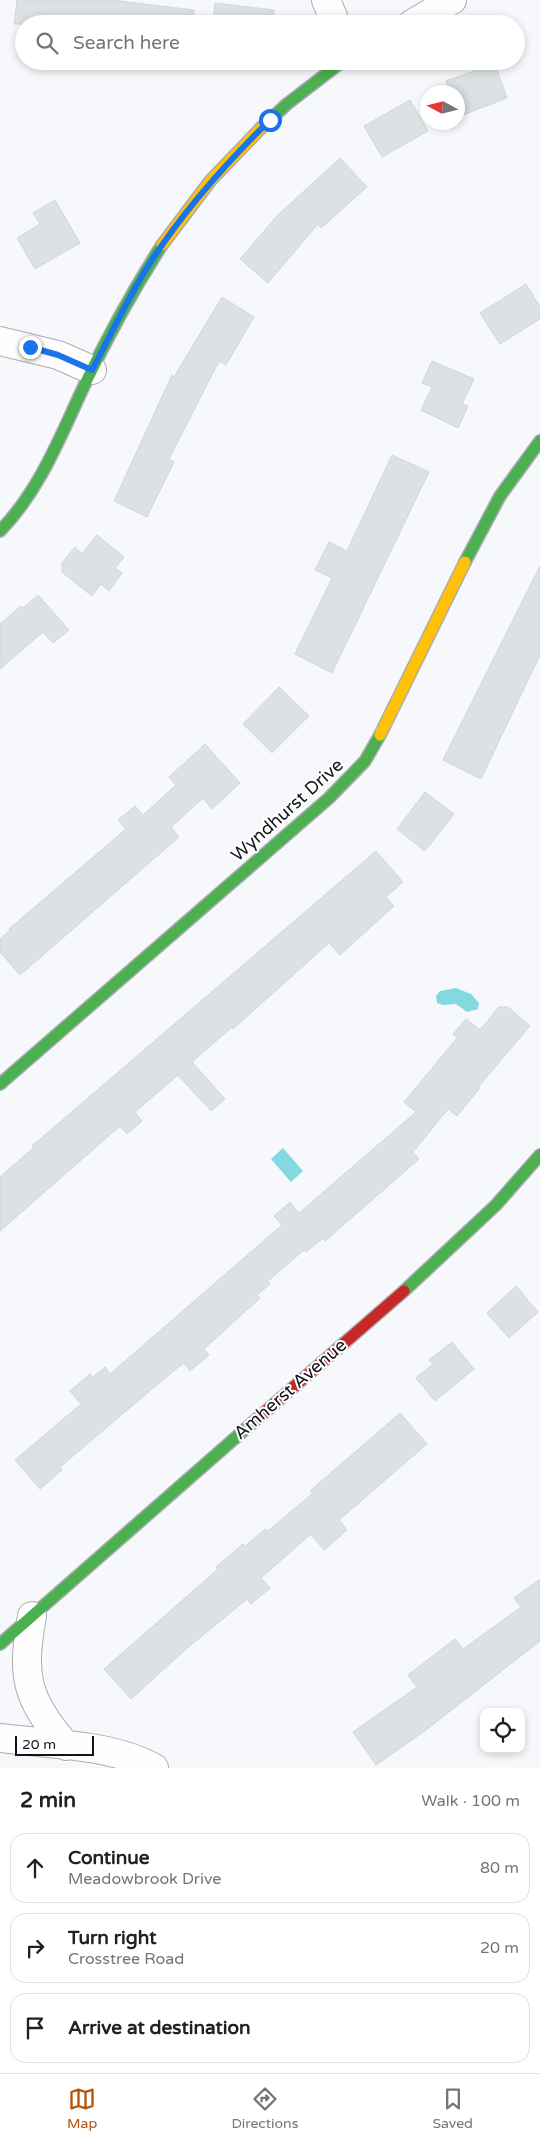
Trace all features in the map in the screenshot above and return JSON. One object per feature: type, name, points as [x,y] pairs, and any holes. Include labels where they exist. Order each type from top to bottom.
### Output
[{"type":"street","points":[[326,0],[332,15]]},
{"type":"street","points":[[427,15],[452,0]]},
{"type":"street","points":[[0,531],[16,516],[36,487],[92,370],[149,264],[191,206],[241,148],[296,97],[331,70]]},
{"type":"street","points":[[0,341],[58,355],[92,370]]},
{"type":"street","name":"Wyndhurst Drive","points":[[0,1084],[329,798],[365,761],[378,740],[458,576],[505,486],[521,462],[540,441]]},
{"type":"street","name":"Amherst Avenue","points":[[0,1644],[432,1266],[496,1205],[540,1155]]},
{"type":"street","points":[[32,1616],[26,1648],[26,1669],[29,1688],[36,1706],[46,1722],[66,1746]]},
{"type":"street","points":[[0,1738],[125,1756],[154,1768]]},
{"type":"water","points":[[456,988],[471,994],[479,1003],[478,1009],[467,1012],[456,1004],[443,1005],[437,1003],[436,996],[440,991]]},
{"type":"water","points":[[283,1148],[303,1171],[291,1182],[271,1159]]},
{"type":"building","points":[[17,0],[111,0],[194,10],[194,15],[15,15]]},
{"type":"building","points":[[215,3],[274,10],[274,15],[214,15]]},
{"type":"building","points":[[478,70],[497,70],[507,98],[465,114],[465,85],[448,85],[446,81]]},
{"type":"building","points":[[410,100],[420,117],[420,130],[428,131],[382,157],[364,126]]},
{"type":"building","points":[[340,158],[367,187],[321,228],[318,224],[268,283],[240,259],[277,216]]},
{"type":"building","points":[[55,200],[80,243],[35,269],[17,238],[40,224],[33,213]]},
{"type":"building","points":[[526,284],[540,307],[540,319],[500,344],[480,313]]},
{"type":"building","points":[[222,297],[254,317],[226,365],[219,361],[169,459],[174,462],[147,517],[114,501],[172,375],[174,377]]},
{"type":"building","points":[[432,361],[474,379],[462,404],[468,406],[458,428],[421,410],[432,387],[422,383]]},
{"type":"building","points":[[392,455],[429,472],[332,673],[295,654],[332,578],[315,570],[329,542],[347,551]]},
{"type":"building","points":[[97,535],[124,557],[115,568],[122,573],[109,591],[101,584],[92,596],[62,572],[62,563],[75,547],[82,554]]},
{"type":"building","points":[[540,566],[540,655],[481,779],[443,760]]},
{"type":"building","points":[[38,595],[69,630],[53,643],[43,632],[0,669],[0,624],[21,606],[23,608]]},
{"type":"building","points":[[279,687],[309,716],[272,753],[243,724]]},
{"type":"building","points":[[205,744],[240,783],[212,809],[203,798],[171,827],[179,837],[20,975],[0,952],[0,939],[9,929],[126,829],[118,820],[135,806],[143,815],[176,785],[169,777]]},
{"type":"building","points":[[425,792],[454,814],[425,851],[397,829]]},
{"type":"building","points":[[376,851],[403,882],[386,897],[394,906],[340,955],[329,943],[233,1029],[232,1027],[192,1062],[225,1099],[211,1111],[178,1075],[135,1112],[142,1121],[127,1134],[120,1126],[0,1231],[0,1177],[33,1148],[32,1146]]},
{"type":"building","points":[[499,1007],[508,1007],[530,1026],[479,1086],[480,1088],[457,1116],[448,1109],[413,1152],[419,1159],[325,1241],[323,1238],[306,1252],[304,1250],[268,1281],[270,1284],[257,1295],[260,1298],[204,1349],[209,1355],[190,1371],[184,1363],[171,1373],[60,1467],[62,1470],[40,1489],[15,1460],[81,1404],[70,1391],[90,1374],[93,1377],[105,1367],[110,1374],[282,1225],[274,1216],[290,1202],[299,1213],[416,1112],[404,1102],[457,1038],[453,1034],[466,1019],[480,1030]]},
{"type":"building","points":[[516,1286],[538,1312],[509,1338],[487,1313]]},
{"type":"building","points":[[452,1342],[474,1369],[435,1401],[416,1378],[433,1364],[429,1360]]},
{"type":"building","points":[[400,1413],[427,1444],[339,1520],[347,1530],[324,1550],[311,1534],[261,1578],[270,1588],[251,1604],[247,1599],[185,1650],[131,1699],[104,1669],[218,1569],[216,1567],[243,1544],[245,1546],[265,1529],[268,1531],[313,1493],[310,1491]]},
{"type":"building","points":[[540,1579],[540,1641],[426,1730],[376,1765],[353,1732],[417,1687],[408,1675],[455,1639],[463,1649],[521,1607],[514,1598]]},
{"type":"traffic: fast","points":[[261,128],[287,104],[331,70]]},
{"type":"traffic: fast","points":[[0,531],[27,498],[38,481],[111,332],[162,245]]},
{"type":"traffic: fast","points":[[465,562],[500,496],[540,441]]},
{"type":"traffic: fast","points":[[0,1084],[329,798],[365,761],[380,735]]},
{"type":"traffic: fast","points":[[404,1291],[496,1205],[540,1155]]},
{"type":"traffic: fast","points":[[0,1644],[258,1418]]},
{"type":"traffic: slow","points":[[162,245],[211,180],[261,128]]},
{"type":"traffic: slow","points":[[380,735],[465,562]]},
{"type":"traffic: jam","points":[[258,1418],[404,1291]]},
{"type":"route","points":[[30,347],[58,355],[92,370],[149,264],[170,234],[214,178],[270,120]]}]
